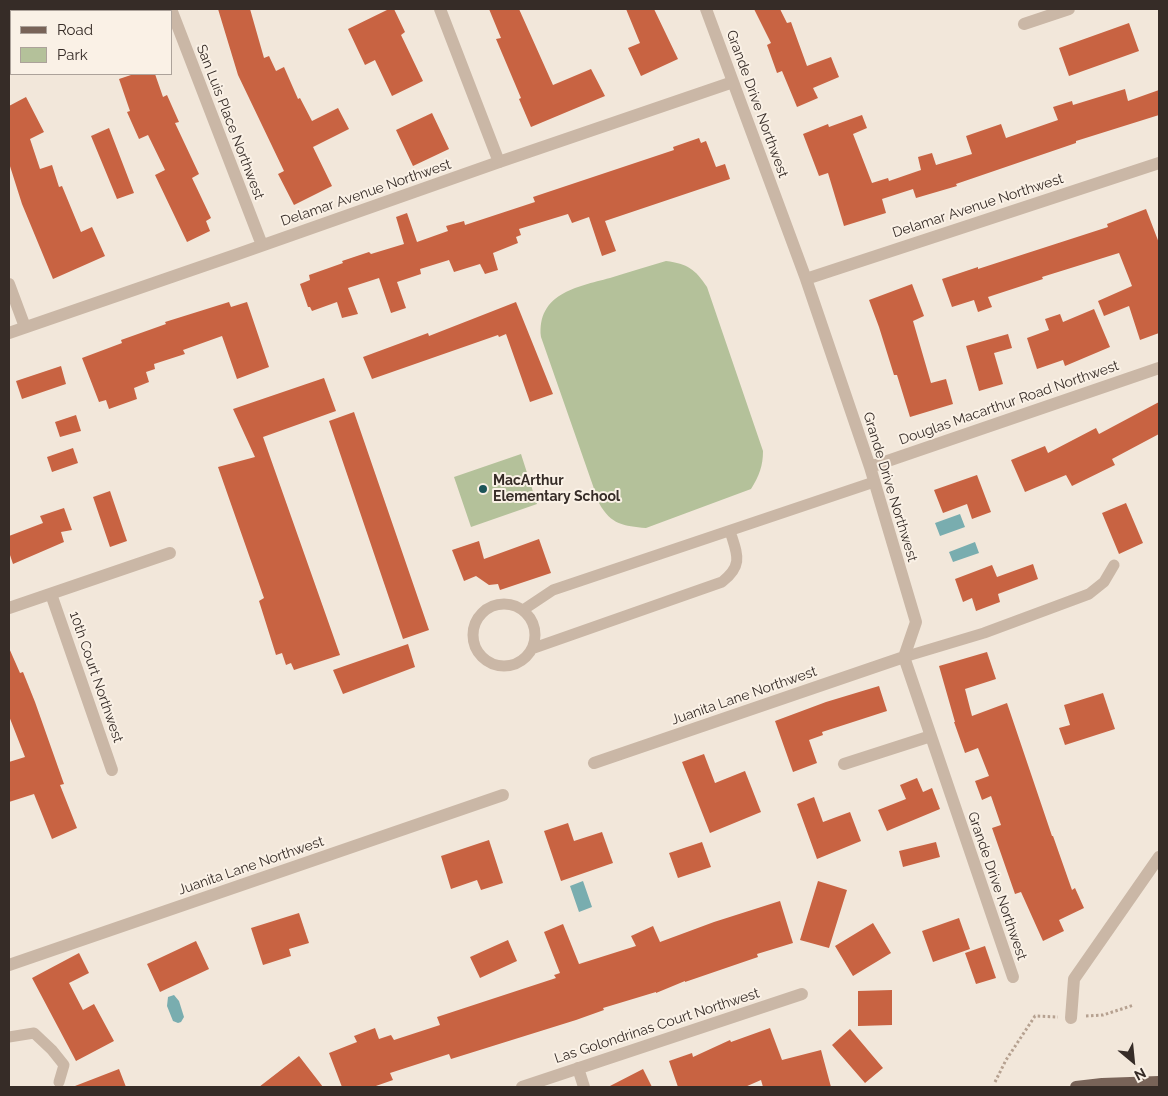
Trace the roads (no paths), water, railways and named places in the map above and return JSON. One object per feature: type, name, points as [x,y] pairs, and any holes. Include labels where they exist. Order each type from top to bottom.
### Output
[{"type":"main road","points":[[1076,1087],[1159,1082]]},
{"type":"street","points":[[440,9],[499,162]]},
{"type":"street","name":"Grande Drive Northwest","points":[[706,9],[806,279],[870,467],[916,622],[904,657],[1013,977]]},
{"type":"street","points":[[1024,24],[1069,9]]},
{"type":"street","name":"San Luis Place Northwest","points":[[172,12],[262,245]]},
{"type":"street","name":"Delamar Avenue Northwest","points":[[9,333],[732,82]]},
{"type":"street","name":"Delamar Avenue Northwest","points":[[806,279],[1159,162]]},
{"type":"street","points":[[9,284],[25,327]]},
{"type":"street","name":"Douglas Macarthur Road Northwest","points":[[870,467],[1159,368]]},
{"type":"street","points":[[9,608],[170,553]]},
{"type":"street","name":"10th Court Northwest","points":[[51,594],[112,770]]},
{"type":"street","name":"Juanita Lane Northwest","points":[[594,763],[904,657]]},
{"type":"street","points":[[844,764],[931,736]]},
{"type":"street","name":"Juanita Lane Northwest","points":[[9,965],[503,796]]},
{"type":"street","points":[[1071,1018],[1074,979],[1159,856]]},
{"type":"street","name":"Las Golondrinas Court Northwest","points":[[522,1087],[802,994]]},
{"type":"street","points":[[578,1068],[584,1087]]},
{"type":"lane","points":[[523,610],[553,590],[874,482]]},
{"type":"lane","points":[[534,648],[722,582],[732,574],[736,566],[737,557],[730,531]]},
{"type":"lane","points":[[904,657],[984,632],[1089,594],[1104,582],[1114,565]]},
{"type":"lane","points":[[514,605],[530,617],[535,627],[534,648],[528,657],[519,663],[504,666],[488,663],[475,648],[474,628],[478,618],[494,606],[514,605]]},
{"type":"lane","points":[[9,1036],[34,1032],[64,1064],[59,1082]]},
{"type":"water","points":[[960,514],[965,527],[940,536],[935,523]]},
{"type":"water","points":[[975,542],[979,553],[953,562],[949,552]]},
{"type":"water","points":[[583,881],[592,907],[579,912],[570,886]]},
{"type":"water","points":[[174,995],[179,1001],[184,1017],[178,1023],[173,1021],[167,1006],[168,997]]},
{"type":"place","name":"MacArthur Elementary School","points":[[483,489]]}]
